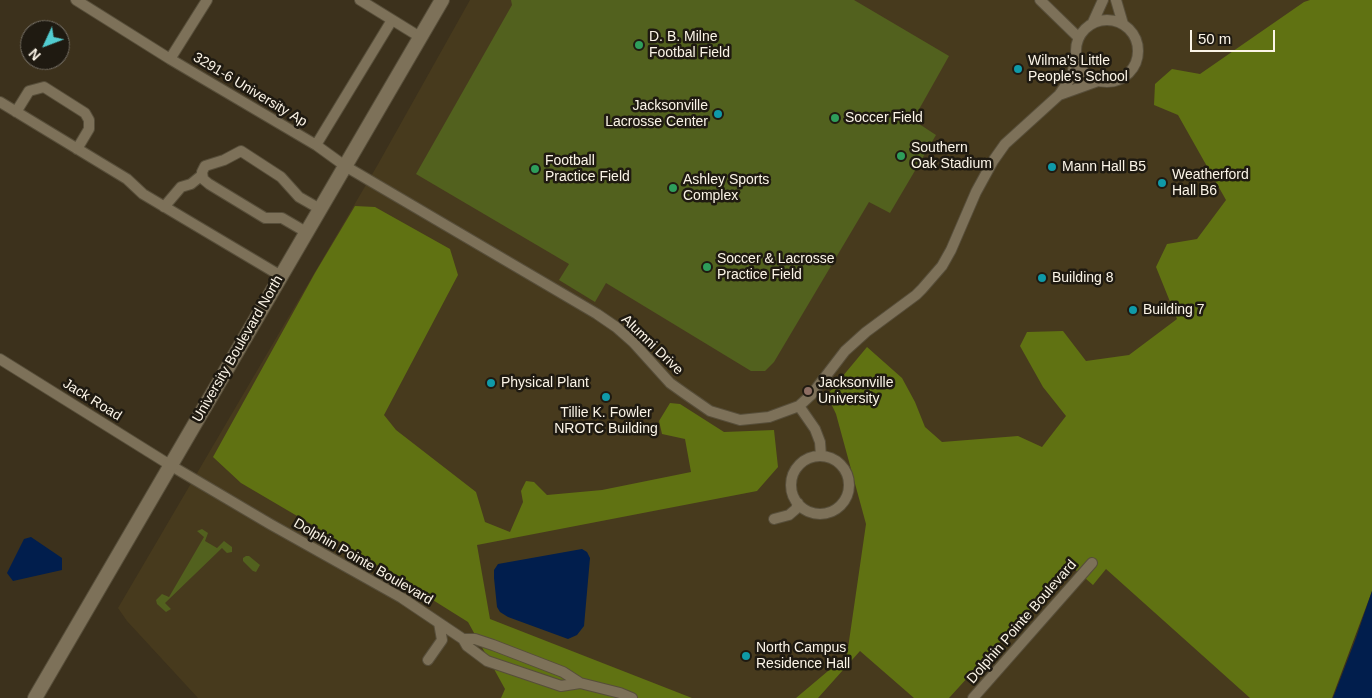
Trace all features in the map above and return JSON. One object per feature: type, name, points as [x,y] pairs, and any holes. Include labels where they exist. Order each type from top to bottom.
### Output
[{"type":"main road","name":"University Boulevard North","points":[[35,698],[442,0]]},
{"type":"street","name":"3291-6 University Ap","points":[[76,0],[170,59],[316,145],[345,166]]},
{"type":"street","points":[[170,59],[207,0]]},
{"type":"street","points":[[360,0],[420,37]]},
{"type":"street","points":[[1040,0],[1078,37]]},
{"type":"street","points":[[1093,22],[1102,0]]},
{"type":"street","points":[[1116,0],[1124,24],[1134,35],[1139,49],[1138,59],[1134,68],[1127,76],[1118,81],[1108,83],[1089,77],[1082,70],[1076,54],[1078,37],[1093,22],[1103,19],[1124,24]]},
{"type":"street","points":[[316,145],[392,20]]},
{"type":"street","name":"Alumni Drive","points":[[345,166],[616,327],[633,342],[670,383],[710,411],[740,420],[769,418],[799,406],[812,394],[845,351],[866,332],[916,295],[942,266],[960,233],[976,192],[993,161],[1005,144],[1059,95],[1072,76],[1076,54]]},
{"type":"street","name":"Alumni Drive","points":[[1059,95],[1098,81]]},
{"type":"street","points":[[16,112],[29,91],[44,87],[85,113],[89,120],[89,129],[77,149]]},
{"type":"street","points":[[0,102],[127,179],[143,194],[281,276]]},
{"type":"street","points":[[164,206],[181,187],[191,184],[202,175],[205,166],[241,152],[281,177],[299,197],[320,209]]},
{"type":"street","points":[[202,175],[203,179],[209,184],[265,218],[282,218],[306,232]]},
{"type":"street","name":"Jack Road","points":[[0,359],[170,465]]},
{"type":"street","points":[[799,406],[816,429],[820,442],[821,456]]},
{"type":"street","points":[[821,456],[838,462],[845,469],[849,488],[847,497],[841,505],[834,510],[815,513],[806,510],[798,503],[792,486],[793,477],[797,468],[803,462],[811,457],[821,456]]},
{"type":"street","name":"Dolphin Pointe Boulevard","points":[[170,465],[402,598],[463,639],[475,639],[493,644],[563,672],[580,683],[632,698]]},
{"type":"street","points":[[774,519],[789,515],[796,509],[798,503]]},
{"type":"street","name":"Dolphin Pointe Boulevard","points":[[973,698],[1092,563]]},
{"type":"street","points":[[428,660],[442,640],[439,623]]},
{"type":"street","points":[[463,639],[467,646],[486,661],[560,686],[580,683]]},
{"type":"shaded area","name":"Jacksonville University","points":[[470,0],[1372,0],[1372,591],[1332,698],[198,698],[127,621],[118,608],[377,166]]},
{"type":"green space","name":"Ashley Sports Complex","points":[[511,0],[854,0],[949,56],[913,120],[936,135],[890,213],[869,202],[774,362],[765,371],[751,371],[606,283],[595,302],[559,280],[569,264],[416,174],[512,5]]},
{"type":"green space","points":[[1310,0],[1372,0],[1372,591],[1332,698],[1250,698],[1106,569],[1093,585],[1070,565],[949,698],[914,698],[860,651],[818,698],[796,698],[847,655],[866,524],[836,414],[827,395],[867,347],[902,378],[915,402],[925,427],[942,442],[1018,436],[1042,447],[1066,416],[1043,387],[1020,346],[1027,332],[1063,331],[1086,361],[1129,355],[1177,319],[1156,267],[1167,244],[1197,239],[1226,200],[1178,115],[1154,105],[1155,84],[1172,69],[1200,74],[1304,2]]},
{"type":"green space","points":[[355,206],[375,207],[450,249],[458,275],[384,415],[396,430],[476,492],[485,522],[510,532],[523,502],[521,491],[526,481],[534,482],[547,495],[602,490],[691,472],[685,439],[662,434],[659,421],[670,403],[680,404],[724,432],[774,430],[778,467],[757,491],[477,545],[490,619],[692,698],[501,698],[505,689],[468,622],[321,530],[241,483],[213,457],[315,273]]},
{"type":"green space","points":[[202,529],[208,533],[205,541],[217,548],[224,541],[232,547],[232,552],[227,553],[222,548],[165,603],[171,609],[166,612],[157,604],[156,600],[162,594],[169,597],[204,537],[197,531]]},
{"type":"green space","points":[[249,556],[260,565],[256,572],[243,561],[243,558]]},
{"type":"water","points":[[31,537],[62,558],[62,570],[13,581],[7,573],[24,539]]},
{"type":"water","points":[[582,549],[587,552],[590,558],[584,626],[577,635],[568,639],[508,617],[500,612],[497,607],[494,578],[494,570],[498,564]]},
{"type":"water","points":[[1372,591],[1372,698],[1333,698],[1356,638]]},
{"type":"place","name":"D. B. Milne Footbal Field","points":[[639,45]]},
{"type":"place","name":"Wilma's Little People's School","points":[[1018,69]]},
{"type":"place","name":"Jacksonville Lacrosse Center","points":[[718,114]]},
{"type":"place","name":"Soccer Field","points":[[835,118]]},
{"type":"place","name":"Southern Oak Stadium","points":[[901,156]]},
{"type":"place","name":"Mann Hall B5","points":[[1052,167]]},
{"type":"place","name":"Football Practice Field","points":[[535,169]]},
{"type":"place","name":"Weatherford Hall B6","points":[[1162,183]]},
{"type":"place","name":"Ashley Sports Complex","points":[[673,188]]},
{"type":"place","name":"Soccer & Lacrosse Practice Field","points":[[707,267]]},
{"type":"place","name":"Building 8","points":[[1042,278]]},
{"type":"place","name":"Building 7","points":[[1133,310]]},
{"type":"place","name":"Physical Plant","points":[[491,383]]},
{"type":"place","name":"Jacksonville University","points":[[808,391]]},
{"type":"place","name":"Tillie K. Fowler NROTC Building","points":[[606,397]]},
{"type":"place","name":"North Campus Residence Hall","points":[[746,656]]}]
